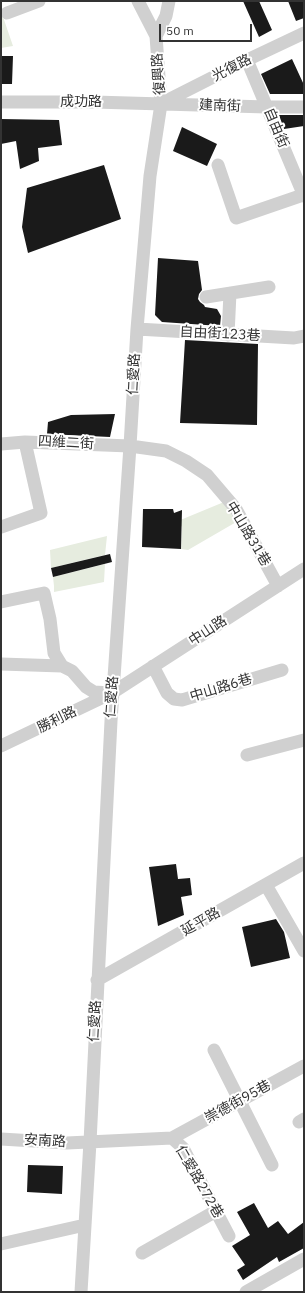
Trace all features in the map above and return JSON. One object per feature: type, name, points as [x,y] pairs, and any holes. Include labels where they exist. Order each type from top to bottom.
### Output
[{"type":"street","points":[[7,13],[39,1]]},
{"type":"street","name":"復興路","points":[[138,1],[156,36],[161,104]]},
{"type":"street","points":[[156,36],[166,16],[169,1]]},
{"type":"street","name":"光復路","points":[[161,104],[304,33]]},
{"type":"street","name":"自由街","points":[[247,60],[304,196]]},
{"type":"street","name":"成功路","points":[[1,102],[161,104]]},
{"type":"street","name":"建南街","points":[[161,104],[304,107]]},
{"type":"street","name":"仁愛路","points":[[81,1292],[90,1142],[112,693],[137,329],[150,176],[161,104]]},
{"type":"street","points":[[218,165],[236,218],[304,196]]},
{"type":"street","points":[[206,297],[269,287]]},
{"type":"street","points":[[228,334],[230,293]]},
{"type":"street","name":"自由街123巷","points":[[137,329],[294,338],[304,336]]},
{"type":"street","points":[[1,527],[41,512],[25,442]]},
{"type":"street","name":"四維二街","points":[[1,444],[25,442],[130,446]]},
{"type":"street","name":"中山路31巷","points":[[130,446],[166,451],[186,461],[207,475],[236,509],[278,586]]},
{"type":"street","name":"中山路","points":[[112,693],[304,569]]},
{"type":"street","points":[[1,602],[44,593],[50,619],[54,653],[62,666]]},
{"type":"street","points":[[1,664],[62,666],[72,671],[86,687],[94,692],[112,693]]},
{"type":"street","name":"中山路6巷","points":[[153,666],[167,693],[174,699],[182,700],[282,670]]},
{"type":"street","name":"勝利路","points":[[1,746],[112,693]]},
{"type":"street","points":[[247,755],[304,740]]},
{"type":"street","name":"延平路","points":[[97,980],[304,863]]},
{"type":"street","points":[[266,885],[304,951]]},
{"type":"street","points":[[214,1050],[272,1165]]},
{"type":"street","name":"崇德街95巷","points":[[172,1138],[304,1066]]},
{"type":"street","name":"仁愛路272巷","points":[[90,1142],[172,1138],[183,1148],[229,1236]]},
{"type":"street","name":"安南路","points":[[1,1139],[90,1142]]},
{"type":"street","points":[[142,1253],[216,1211]]},
{"type":"street","points":[[1,1244],[85,1225]]},
{"type":"street","points":[[246,1292],[304,1259]]},
{"type":"shaded area","points":[[1,11],[13,46],[1,48]]},
{"type":"shaded area","points":[[224,502],[238,521],[188,550],[181,549],[182,527],[178,521]]},
{"type":"shaded area","points":[[107,536],[105,555],[51,568],[50,550]]},
{"type":"shaded area","points":[[105,564],[104,582],[54,592],[53,577]]},
{"type":"building","points":[[243,1],[259,1],[272,30],[259,37]]},
{"type":"building","points":[[288,1],[304,1],[304,18],[296,21]]},
{"type":"building","points":[[1,56],[13,56],[12,84],[1,84]]},
{"type":"building","points":[[292,59],[304,85],[304,94],[270,94],[261,74]]},
{"type":"building","points":[[279,115],[304,115],[304,126],[284,129]]},
{"type":"building","points":[[1,119],[59,120],[62,145],[38,148],[39,161],[20,169],[16,141],[1,144]]},
{"type":"building","points":[[182,127],[217,144],[207,166],[173,151]]},
{"type":"building","points":[[104,165],[121,219],[28,253],[22,227],[27,188]]},
{"type":"building","points":[[158,258],[198,261],[202,290],[198,299],[205,307],[217,309],[221,316],[220,326],[162,322],[155,315]]},
{"type":"building","points":[[185,340],[258,344],[257,425],[180,423]]},
{"type":"building","points":[[115,414],[110,437],[47,434],[48,422],[71,415]]},
{"type":"building","points":[[143,509],[173,509],[174,513],[182,510],[181,549],[142,547]]},
{"type":"building","points":[[110,554],[112,562],[53,577],[51,568]]},
{"type":"building","points":[[176,864],[178,879],[190,878],[192,895],[181,897],[184,915],[158,926],[149,867]]},
{"type":"building","points":[[276,919],[284,932],[290,958],[251,967],[242,927]]},
{"type":"building","points":[[28,1165],[63,1166],[62,1194],[27,1192]]},
{"type":"building","points":[[254,1203],[268,1228],[278,1221],[288,1234],[304,1222],[304,1248],[279,1262],[277,1257],[243,1280],[237,1270],[245,1265],[232,1246],[250,1235],[237,1212]]}]
